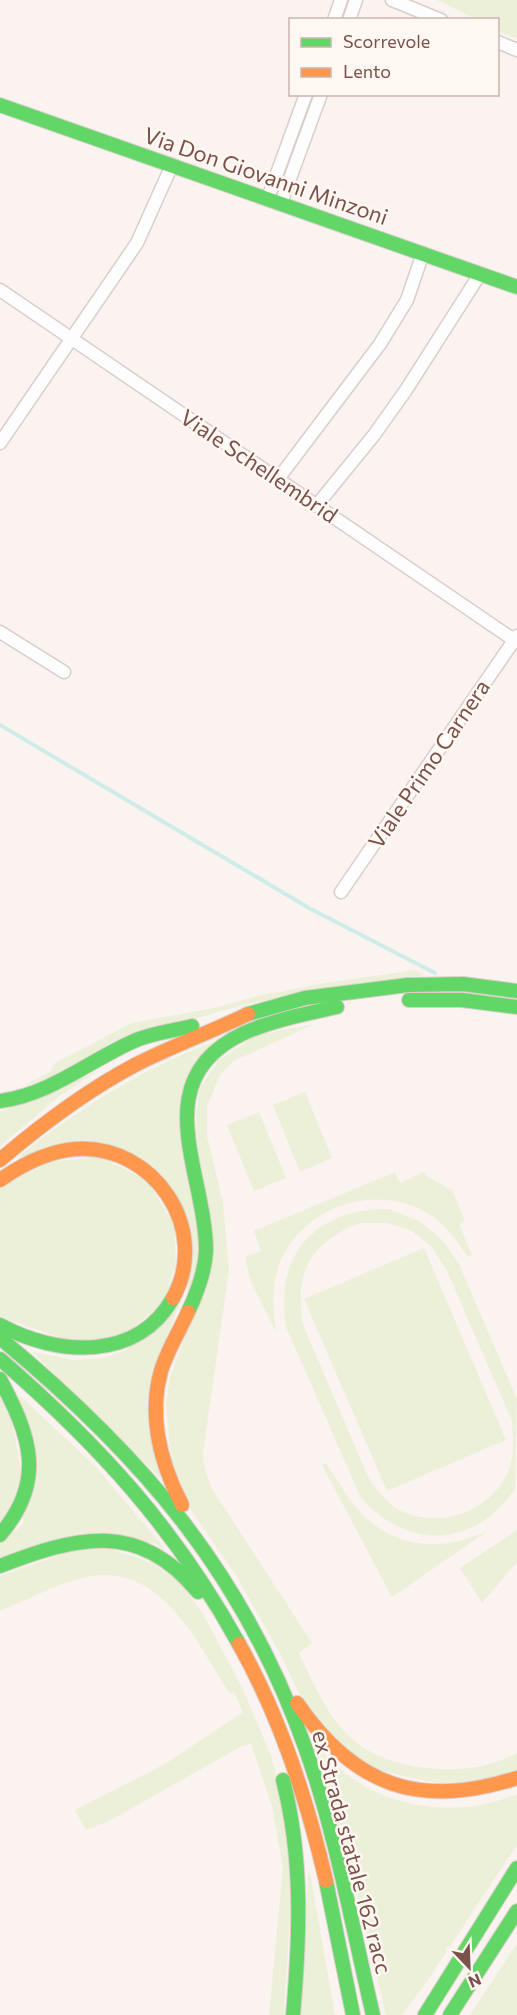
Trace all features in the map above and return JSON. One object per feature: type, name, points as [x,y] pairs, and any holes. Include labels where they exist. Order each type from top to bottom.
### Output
[{"type":"main road","name":"Via Don Giovanni Minzoni","points":[[0,105],[517,287]]},
{"type":"main road","points":[[0,1101],[8,1101],[29,1094],[136,1040],[272,1005],[408,985],[448,982],[488,985],[517,991]]},
{"type":"main road","points":[[226,1024],[338,1007],[409,1000],[462,1000],[517,1007]]},
{"type":"main road","points":[[0,1160],[55,1113],[87,1091],[155,1053],[272,1005]]},
{"type":"main road","points":[[225,1579],[217,1557],[174,1491],[160,1450],[157,1421],[159,1384],[168,1354],[195,1299],[205,1262],[206,1238],[186,1135],[188,1099],[200,1069],[222,1046],[236,1037],[256,1028],[338,1007]]},
{"type":"main road","points":[[0,1180],[47,1154],[90,1149],[109,1152],[128,1158],[149,1171],[168,1191],[182,1221],[186,1238],[186,1266],[180,1288],[159,1318],[123,1343],[94,1349],[61,1348],[31,1340],[0,1325]]},
{"type":"main road","name":"ex Strada statale 162 racc","points":[[0,1338],[61,1389],[142,1471],[182,1518],[225,1579],[249,1622],[289,1706],[319,1790],[373,2015]]},
{"type":"main road","name":"ex Strada statale 162 racc","points":[[0,1359],[97,1448],[153,1510],[209,1587],[255,1671],[273,1712],[314,1834],[353,2015]]},
{"type":"main road","points":[[0,1379],[19,1412],[29,1444],[31,1464],[25,1498],[17,1516],[0,1535]]},
{"type":"main road","points":[[0,1566],[74,1541],[99,1538],[123,1541],[163,1559],[186,1576],[255,1671]]},
{"type":"main road","points":[[249,1622],[286,1680],[308,1722],[360,1770],[381,1781],[434,1793],[455,1794],[489,1790],[517,1778]]},
{"type":"main road","points":[[273,1712],[270,1733],[290,1808],[299,1867],[301,1923],[293,2015]]},
{"type":"main road","points":[[425,2015],[517,1868]]},
{"type":"main road","points":[[450,2015],[517,1911]]},
{"type":"street","points":[[335,18],[341,0]]},
{"type":"street","points":[[350,18],[356,0]]},
{"type":"street","points":[[392,0],[436,18]]},
{"type":"street","points":[[499,42],[517,50]]},
{"type":"street","points":[[274,200],[305,96]]},
{"type":"street","points":[[274,200],[320,96]]},
{"type":"street","points":[[0,442],[137,243],[172,165]]},
{"type":"street","points":[[278,479],[391,326],[407,300],[423,253]]},
{"type":"street","points":[[317,505],[374,435],[480,274]]},
{"type":"street","name":"Viale Schellembrid","points":[[0,290],[516,639]]},
{"type":"street","points":[[0,632],[64,672]]},
{"type":"street","name":"Viale Primo Carnera","points":[[341,892],[516,639]]},
{"type":"green space","points":[[437,0],[517,0],[517,39],[499,31],[499,18],[474,18]]},
{"type":"green space","points":[[415,970],[425,975],[256,1002],[201,1017],[68,1072],[22,1086],[50,1072],[55,1063],[132,1023],[219,1007],[257,996],[325,983]]},
{"type":"green space","points":[[315,1024],[234,1061],[220,1075],[207,1106],[207,1136],[223,1203],[229,1270],[203,1454],[205,1470],[211,1487],[312,1643],[299,1653],[323,1701],[348,1735],[365,1748],[384,1758],[408,1765],[437,1769],[478,1767],[517,1753],[517,1776],[467,1790],[364,1767],[304,1704],[282,1657],[237,1577],[192,1511],[171,1458],[166,1404],[170,1376],[185,1337],[199,1089],[219,1060],[256,1035]]},
{"type":"green space","points":[[215,1041],[186,1076],[200,1252],[167,1336],[160,1478],[32,1352],[75,1360],[103,1358],[126,1350],[193,1249],[145,1159],[18,1157],[64,1122],[112,1091],[162,1064]]},
{"type":"green space","points":[[98,1071],[61,1095],[0,1146],[0,1111]]},
{"type":"green space","points":[[305,1092],[332,1158],[300,1172],[273,1105]]},
{"type":"green space","points":[[259,1112],[286,1178],[254,1191],[227,1125]]},
{"type":"green space","points":[[100,1157],[147,1180],[174,1225],[176,1265],[161,1303],[131,1331],[79,1344],[0,1317],[0,1188],[48,1162]]},
{"type":"green space","points":[[395,1172],[400,1183],[424,1172],[426,1176],[452,1190],[465,1221],[459,1224],[472,1255],[468,1257],[443,1225],[422,1210],[398,1202],[373,1200],[349,1203],[326,1212],[306,1227],[289,1245],[278,1268],[274,1284],[273,1308],[276,1332],[250,1280],[245,1257],[261,1251],[254,1231]]},
{"type":"green space","points":[[389,1209],[419,1221],[444,1242],[459,1264],[517,1399],[515,1489],[499,1508],[481,1523],[461,1532],[440,1535],[419,1534],[398,1526],[378,1514],[360,1496],[286,1327],[284,1301],[286,1278],[294,1257],[306,1240],[321,1227],[341,1217],[363,1211]],"holes":[[[360,1223],[387,1223],[412,1231],[432,1247],[447,1271],[512,1421],[512,1460],[500,1485],[478,1506],[451,1517],[421,1517],[406,1513],[390,1503],[369,1479],[303,1325],[301,1290],[309,1262],[318,1250],[329,1240]]]},
{"type":"green space","points":[[424,1248],[506,1440],[387,1491],[304,1299]]},
{"type":"green space","points":[[0,1394],[11,1415],[23,1481],[0,1525]]},
{"type":"green space","points":[[19,1395],[95,1466],[166,1550],[153,1543],[0,1558],[0,1544],[23,1524]]},
{"type":"green space","points":[[326,1463],[361,1513],[374,1525],[389,1534],[422,1544],[439,1544],[456,1542],[489,1530],[392,1597],[322,1465]]},
{"type":"green space","points":[[517,1530],[517,1562],[482,1603],[460,1568]]},
{"type":"green space","points":[[101,1546],[153,1563],[182,1584],[203,1614],[242,1687],[271,1756],[286,1811],[293,1867],[284,2015],[269,2015],[283,1868],[272,1806],[251,1744],[242,1746],[109,1821],[86,1830],[75,1810],[165,1764],[243,1712],[234,1692],[230,1694],[189,1629],[154,1592],[133,1580],[109,1575],[82,1578],[0,1611],[0,1576],[73,1550]]},
{"type":"green space","points":[[311,1738],[334,1764],[350,1777],[389,1797],[410,1803],[453,1808],[475,1806],[517,1794],[517,1845],[430,1977],[402,2015],[386,2015],[350,1865]]},
{"type":"green space","points":[[310,1873],[335,2015],[300,2015],[308,1874]]},
{"type":"green space","points":[[517,1943],[517,2015],[470,2015]]},
{"type":"waterway","points":[[0,725],[309,908],[435,973]]},
{"type":"traffic: fast","points":[[0,105],[517,287]]},
{"type":"traffic: fast","points":[[408,985],[463,984],[517,991]]},
{"type":"traffic: fast","points":[[248,1014],[305,998],[408,985]]},
{"type":"traffic: fast","points":[[409,1000],[462,1000],[517,1007]]},
{"type":"traffic: fast","points":[[188,1312],[200,1283],[206,1251],[204,1221],[188,1130],[188,1102],[196,1076],[214,1053],[244,1033],[278,1021],[337,1007]]},
{"type":"traffic: fast","points":[[0,1101],[18,1098],[52,1085],[141,1038],[192,1026]]},
{"type":"traffic: fast","points":[[0,1325],[46,1343],[70,1347],[94,1347],[117,1343],[139,1334],[158,1319],[173,1298]]},
{"type":"traffic: fast","points":[[0,1338],[51,1382],[142,1473],[182,1521],[218,1572],[251,1626],[280,1684],[316,1780],[335,1846],[373,2015]]},
{"type":"traffic: fast","points":[[0,1359],[71,1424],[133,1491],[189,1563],[239,1644]]},
{"type":"traffic: fast","points":[[0,1379],[20,1420],[29,1458],[24,1496],[0,1535]]},
{"type":"traffic: fast","points":[[0,1566],[80,1542],[105,1541],[129,1544],[152,1553],[175,1569],[198,1592]]},
{"type":"traffic: fast","points":[[283,1780],[297,1868],[298,1926],[293,2015]]},
{"type":"traffic: fast","points":[[425,2015],[517,1868]]},
{"type":"traffic: fast","points":[[326,1881],[353,2015]]},
{"type":"traffic: fast","points":[[450,2015],[517,1911]]},
{"type":"traffic: slow","points":[[0,1160],[65,1109],[117,1075],[149,1058],[248,1014]]},
{"type":"traffic: slow","points":[[0,1180],[36,1159],[66,1150],[104,1151],[129,1160],[151,1176],[168,1196],[180,1219],[185,1245],[183,1272],[173,1298]]},
{"type":"traffic: slow","points":[[182,1505],[163,1457],[156,1423],[156,1406],[161,1371],[188,1312]]},
{"type":"traffic: slow","points":[[239,1644],[280,1729],[301,1789],[326,1881]]},
{"type":"traffic: slow","points":[[297,1703],[319,1732],[342,1755],[367,1772],[392,1784],[420,1790],[450,1791],[482,1787],[517,1778]]}]
